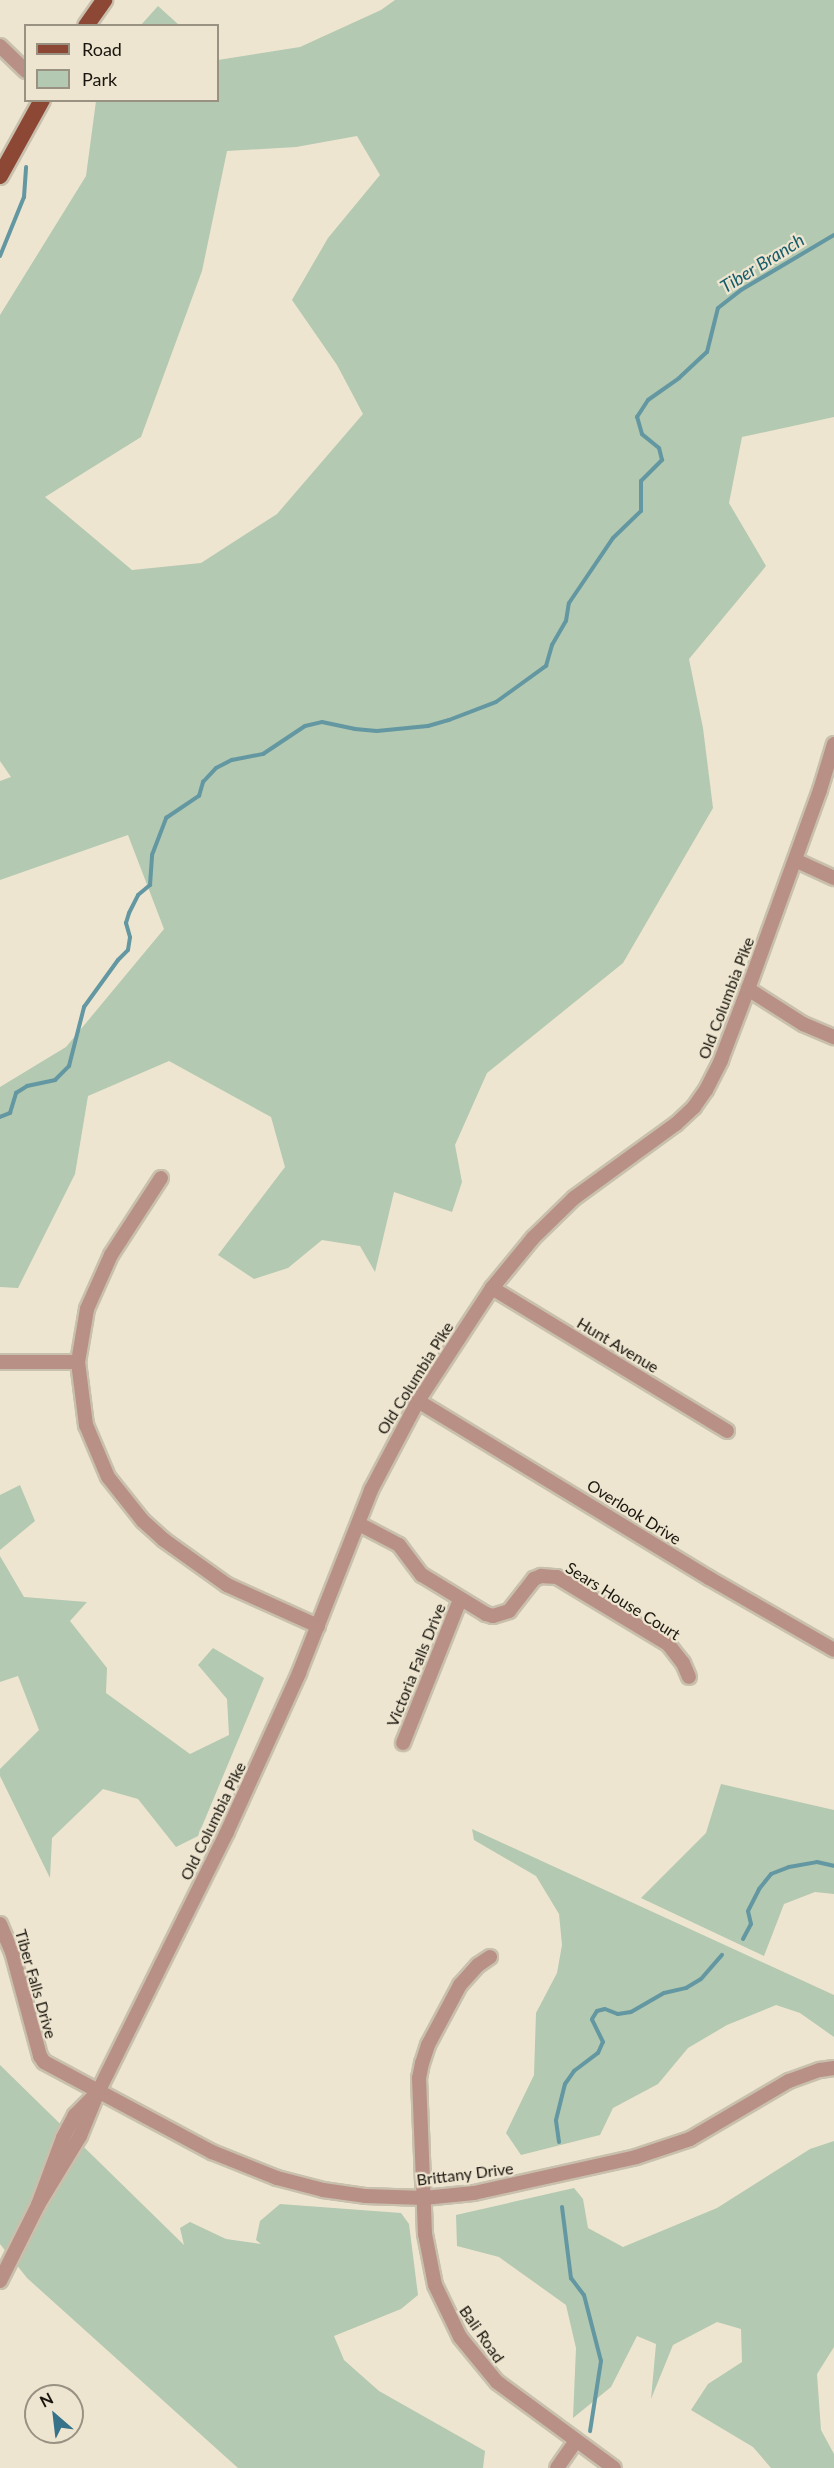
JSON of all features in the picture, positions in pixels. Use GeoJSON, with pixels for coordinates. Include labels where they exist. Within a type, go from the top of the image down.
{"type":"FeatureCollection","features":[{"type":"Feature","properties":{"kind":"main road"},"geometry":{"type":"LineString","coordinates":[[87,24],[104,0]]}},
{"type":"Feature","properties":{"kind":"main road"},"geometry":{"type":"LineString","coordinates":[[0,176],[41,102]]}},
{"type":"Feature","properties":{"kind":"street"},"geometry":{"type":"LineString","coordinates":[[0,46],[24,69]]}},
{"type":"Feature","properties":{"kind":"street","name":"Old Columbia Pike"},"geometry":{"type":"LineString","coordinates":[[0,2281],[4,2262],[80,2136],[98,2092],[227,1832],[318,1626],[384,1462],[418,1401],[492,1288],[553,1217],[574,1198],[676,1124],[694,1107],[721,1060],[795,860],[834,744]]}},
{"type":"Feature","properties":{"kind":"street"},"geometry":{"type":"LineString","coordinates":[[795,860],[834,878]]}},
{"type":"Feature","properties":{"kind":"street"},"geometry":{"type":"LineString","coordinates":[[748,989],[803,1024],[834,1037]]}},
{"type":"Feature","properties":{"kind":"street"},"geometry":{"type":"LineString","coordinates":[[161,1178],[97,1283],[87,1309],[78,1362],[86,1425],[108,1477],[143,1521],[227,1585],[252,1599],[318,1626]]}},
{"type":"Feature","properties":{"kind":"street","name":"Hunt Avenue"},"geometry":{"type":"LineString","coordinates":[[492,1288],[727,1431]]}},
{"type":"Feature","properties":{"kind":"street"},"geometry":{"type":"LineString","coordinates":[[0,1362],[78,1362]]}},
{"type":"Feature","properties":{"kind":"street","name":"Overlook Drive"},"geometry":{"type":"LineString","coordinates":[[418,1401],[709,1578],[834,1650]]}},
{"type":"Feature","properties":{"kind":"street","name":"Sears House Court"},"geometry":{"type":"LineString","coordinates":[[359,1524],[399,1545],[422,1575],[460,1600],[493,1616],[509,1611],[534,1579],[549,1575],[557,1577],[668,1644],[683,1663],[689,1677]]}},
{"type":"Feature","properties":{"kind":"street","name":"Victoria Falls Drive"},"geometry":{"type":"LineString","coordinates":[[403,1743],[460,1600]]}},
{"type":"Feature","properties":{"kind":"street","name":"Tiber Falls Drive"},"geometry":{"type":"LineString","coordinates":[[0,1924],[12,1952],[39,2056],[51,2067],[98,2092]]}},
{"type":"Feature","properties":{"kind":"street","name":"Bali Road"},"geometry":{"type":"LineString","coordinates":[[490,1957],[478,1965],[460,1985],[428,2045],[419,2078],[425,2234],[435,2285],[460,2337],[498,2382],[575,2442],[614,2468]]}},
{"type":"Feature","properties":{"kind":"street","name":"Brittany Drive"},"geometry":{"type":"LineString","coordinates":[[98,2092],[212,2152],[277,2178],[323,2190],[365,2196],[424,2198],[512,2186],[662,2150],[690,2139],[789,2081],[820,2070],[834,2068]]}},
{"type":"Feature","properties":{"kind":"street"},"geometry":{"type":"LineString","coordinates":[[557,2468],[575,2442]]}},
{"type":"Feature","properties":{"kind":"green space"},"geometry":{"type":"Polygon","coordinates":[[[395,0],[834,0],[834,417],[742,437],[729,503],[766,566],[689,659],[703,728],[713,808],[623,963],[487,1073],[455,1145],[462,1182],[452,1212],[394,1192],[375,1272],[360,1246],[322,1240],[288,1268],[254,1279],[218,1255],[285,1167],[271,1117],[169,1061],[88,1096],[75,1174],[18,1288],[0,1287],[0,1087],[66,1047],[164,929],[128,835],[0,880],[0,781],[11,777],[0,761],[0,315],[86,176],[96,102],[219,102],[219,60],[300,47],[381,10],[395,0]],[[357,136],[296,147],[227,151],[202,271],[141,437],[45,497],[132,570],[201,563],[277,514],[363,414],[337,365],[292,300],[328,238],[380,175],[357,136]]]}},
{"type":"Feature","properties":{"kind":"green space"},"geometry":{"type":"Polygon","coordinates":[[[158,6],[178,24],[142,24],[158,6]]]}},
{"type":"Feature","properties":{"kind":"green space"},"geometry":{"type":"Polygon","coordinates":[[[20,1485],[35,1521],[0,1550],[0,1495],[20,1485]]]}},
{"type":"Feature","properties":{"kind":"green space"},"geometry":{"type":"Polygon","coordinates":[[[0,1556],[24,1597],[87,1602],[70,1621],[107,1668],[106,1693],[190,1754],[229,1735],[227,1699],[198,1665],[213,1648],[264,1678],[198,1836],[176,1847],[138,1799],[103,1789],[52,1838],[50,1878],[0,1776],[0,1769],[39,1730],[18,1676],[0,1682],[0,1556]]]}},
{"type":"Feature","properties":{"kind":"green space"},"geometry":{"type":"Polygon","coordinates":[[[721,1784],[834,1810],[834,1894],[815,1892],[784,1904],[764,1956],[641,1898],[706,1833],[721,1784]]]}},
{"type":"Feature","properties":{"kind":"green space"},"geometry":{"type":"Polygon","coordinates":[[[472,1829],[834,1995],[834,2037],[800,2013],[776,2005],[727,2025],[688,2048],[658,2084],[613,2108],[600,2135],[521,2155],[506,2133],[534,2075],[536,2013],[557,1973],[562,1945],[559,1914],[536,1876],[474,1840],[472,1829]]]}},
{"type":"Feature","properties":{"kind":"green space"},"geometry":{"type":"Polygon","coordinates":[[[0,2065],[184,2245],[180,2228],[190,2222],[226,2239],[261,2244],[256,2240],[260,2221],[280,2204],[401,2213],[409,2224],[418,2295],[401,2309],[334,2336],[344,2360],[379,2391],[485,2451],[483,2468],[238,2468],[27,2278],[0,2244],[0,2065]]]}},
{"type":"Feature","properties":{"kind":"green space"},"geometry":{"type":"Polygon","coordinates":[[[834,2141],[834,2347],[817,2374],[821,2430],[834,2454],[834,2468],[771,2468],[753,2447],[691,2410],[708,2384],[742,2362],[741,2329],[717,2322],[673,2345],[651,2399],[656,2344],[637,2336],[611,2387],[573,2418],[576,2348],[566,2305],[499,2257],[457,2246],[456,2215],[574,2188],[583,2199],[588,2228],[623,2247],[717,2208],[810,2149],[834,2141]]]}},
{"type":"Feature","properties":{"kind":"waterway"},"geometry":{"type":"LineString","coordinates":[[0,256],[24,197],[26,167]]}},
{"type":"Feature","properties":{"kind":"waterway","name":"Tiber Branch"},"geometry":{"type":"LineString","coordinates":[[0,1117],[10,1113],[16,1093],[27,1086],[55,1080],[69,1066],[84,1007],[118,960],[128,950],[130,937],[126,923],[138,895],[150,885],[152,855],[166,818],[199,796],[203,782],[216,768],[232,760],[263,754],[305,726],[322,722],[377,731],[428,726],[449,720],[496,702],[546,666],[552,645],[566,621],[569,603],[613,538],[641,511],[641,481],[662,460],[659,448],[642,434],[637,417],[648,400],[679,378],[707,352],[718,308],[741,290],[834,235]]}},
{"type":"Feature","properties":{"kind":"waterway"},"geometry":{"type":"LineString","coordinates":[[743,1939],[751,1924],[748,1911],[759,1889],[771,1874],[789,1867],[817,1862],[834,1866]]}},
{"type":"Feature","properties":{"kind":"waterway"},"geometry":{"type":"LineString","coordinates":[[559,2142],[556,2120],[565,2084],[574,2071],[598,2053],[603,2042],[592,2019],[597,2011],[605,2009],[618,2014],[631,2012],[664,1993],[686,1988],[701,1979],[722,1955]]}},
{"type":"Feature","properties":{"kind":"waterway"},"geometry":{"type":"LineString","coordinates":[[562,2207],[571,2278],[584,2295],[601,2361],[590,2431]]}}]}
